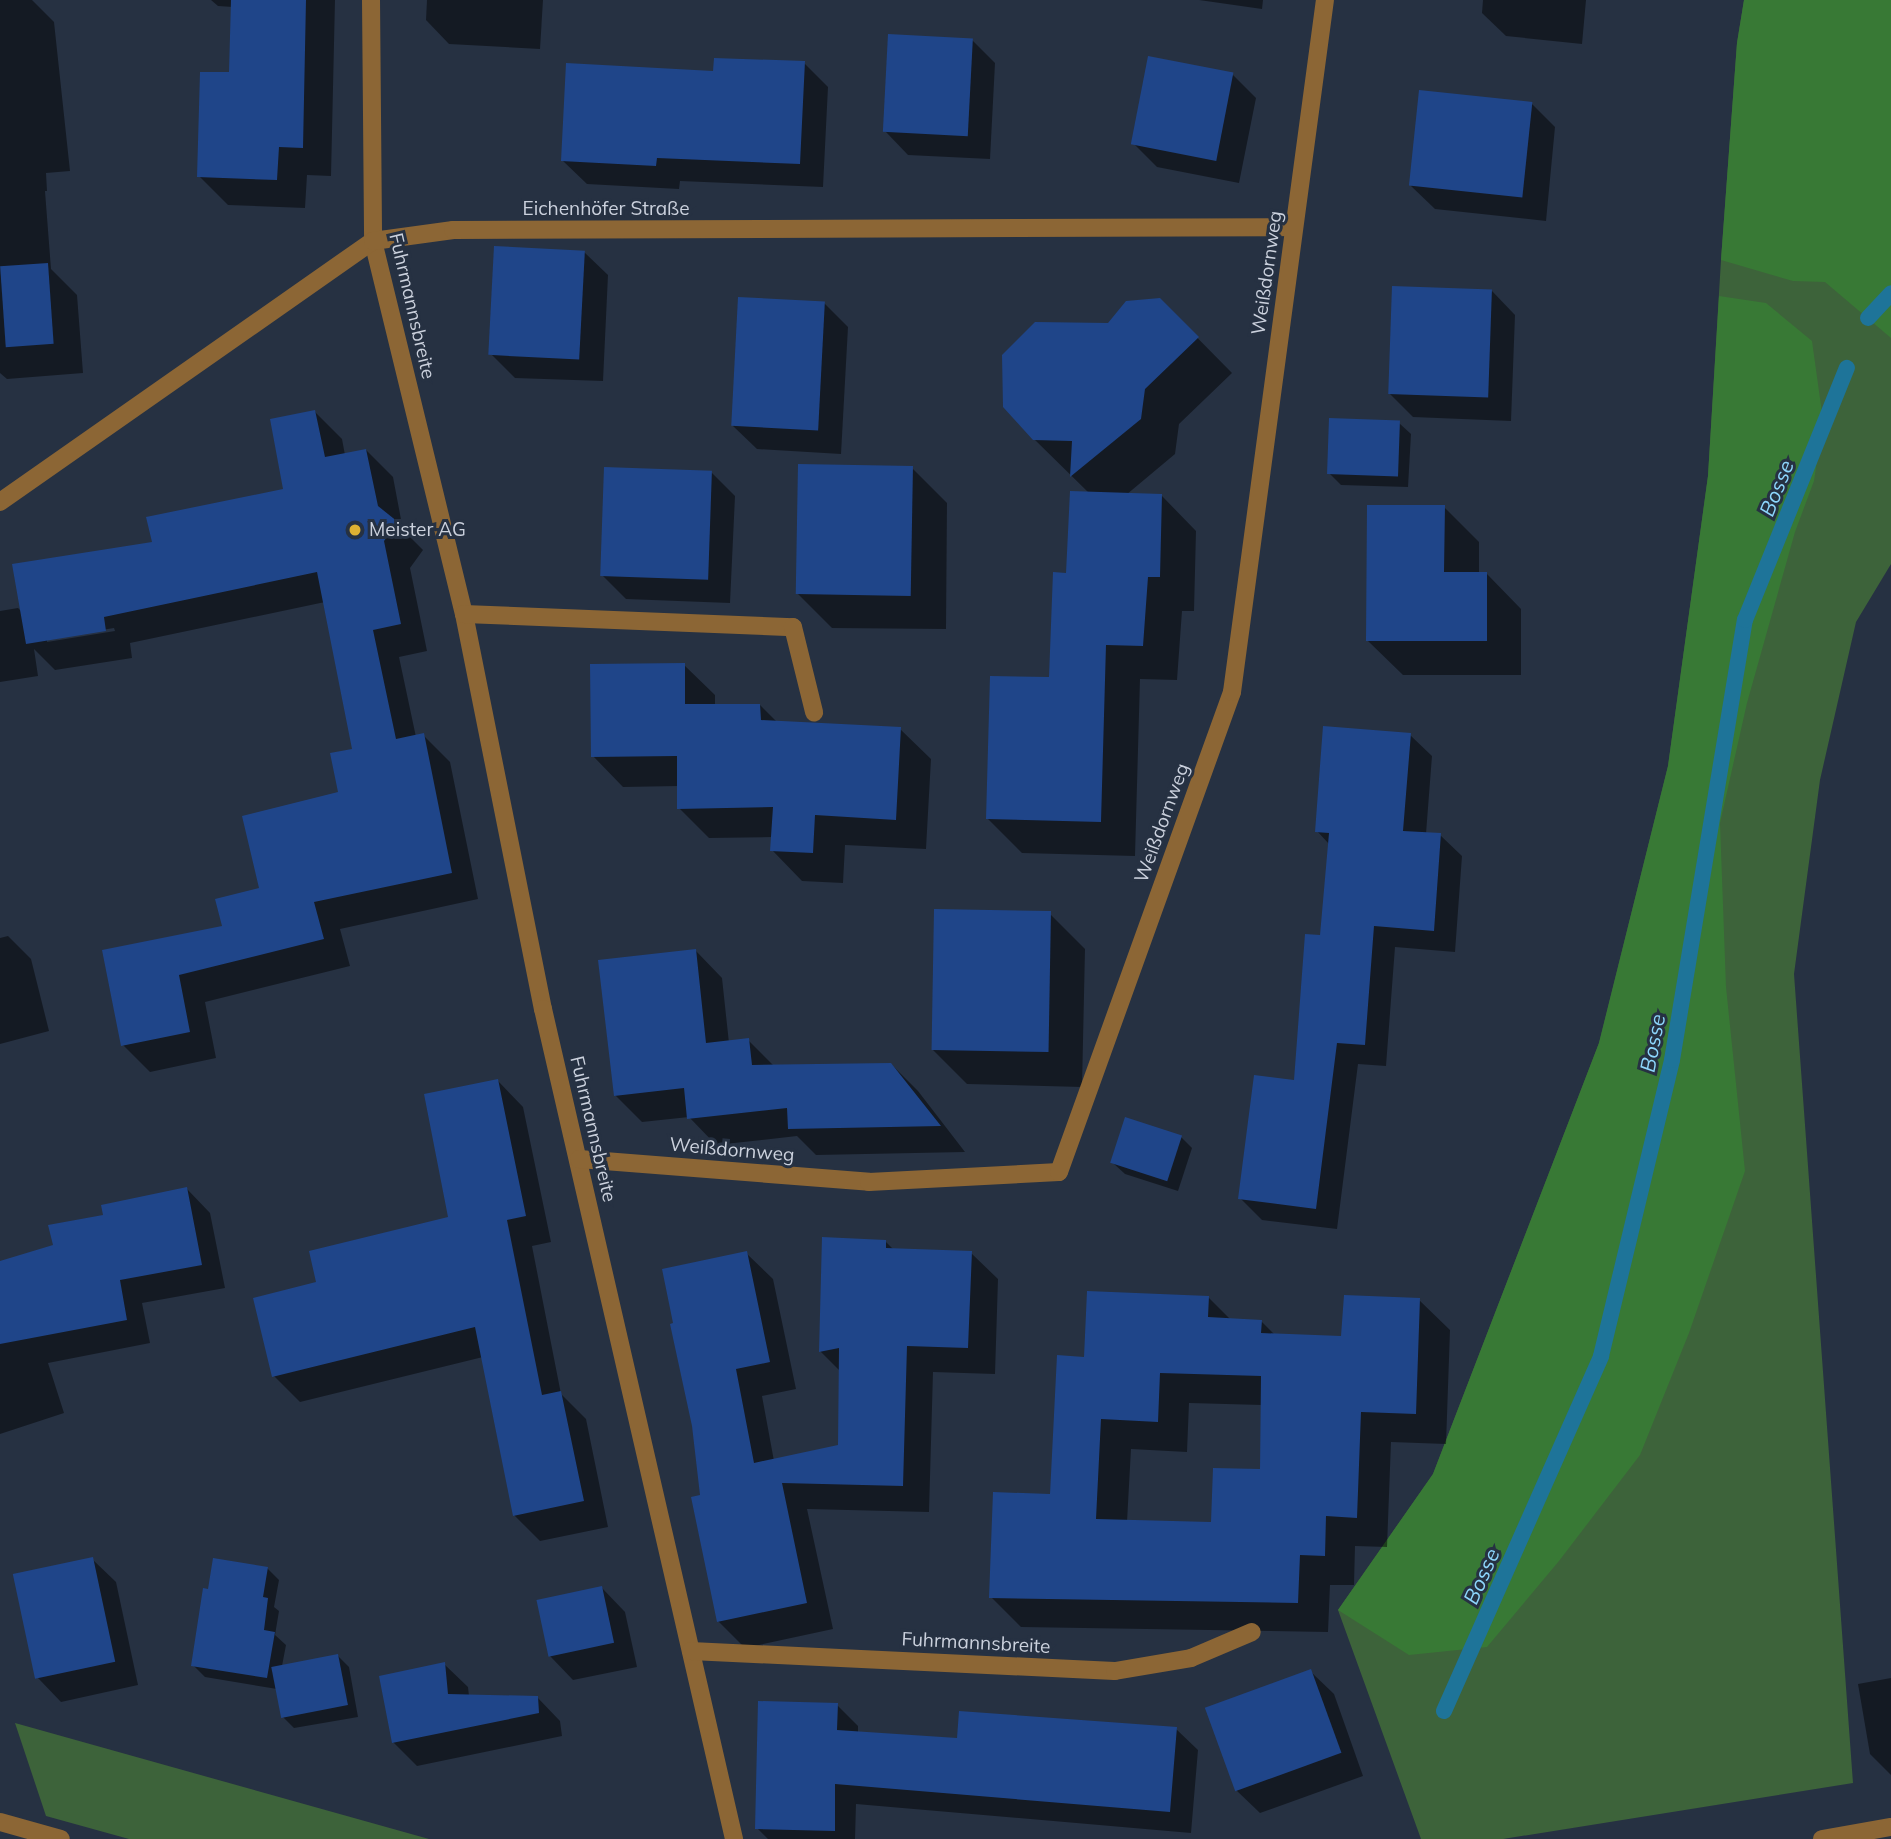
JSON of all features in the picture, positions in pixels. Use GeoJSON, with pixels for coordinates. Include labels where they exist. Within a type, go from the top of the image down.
{"type":"FeatureCollection","features":[{"type":"Feature","properties":{"kind":"street","name":"Fuhrmannsbreite"},"geometry":{"type":"LineString","coordinates":[[372,0],[373,241],[464,614],[543,1009],[734,1839]]}},
{"type":"Feature","properties":{"kind":"street","name":"Weißdornweg"},"geometry":{"type":"LineString","coordinates":[[579,1159],[869,1182],[1059,1172],[1232,692],[1325,0]]}},
{"type":"Feature","properties":{"kind":"street","name":"Eichenhöfer Straße"},"geometry":{"type":"LineString","coordinates":[[0,502],[373,241],[453,230],[1294,227]]}},
{"type":"Feature","properties":{"kind":"street"},"geometry":{"type":"LineString","coordinates":[[464,614],[793,627],[814,712]]}},
{"type":"Feature","properties":{"kind":"street","name":"Fuhrmannsbreite"},"geometry":{"type":"LineString","coordinates":[[691,1651],[1115,1671],[1191,1657],[1252,1632]]}},
{"type":"Feature","properties":{"kind":"street"},"geometry":{"type":"LineString","coordinates":[[0,1822],[61,1839]]}},
{"type":"Feature","properties":{"kind":"street"},"geometry":{"type":"LineString","coordinates":[[1822,1839],[1891,1827]]}},
{"type":"Feature","properties":{"kind":"green space"},"geometry":{"type":"Polygon","coordinates":[[[1744,0],[1891,0],[1891,564],[1856,622],[1820,780],[1794,974],[1853,1783],[1503,1839],[1421,1839],[1338,1610],[1433,1474],[1599,1043],[1668,766],[1708,476],[1737,43],[1744,0]]]}},
{"type":"Feature","properties":{"kind":"green space"},"geometry":{"type":"Polygon","coordinates":[[[1744,0],[1891,0],[1891,338],[1825,282],[1793,281],[1721,260],[1737,43],[1744,0]]]}},
{"type":"Feature","properties":{"kind":"green space"},"geometry":{"type":"Polygon","coordinates":[[[1719,296],[1766,303],[1812,341],[1823,420],[1814,481],[1795,532],[1747,703],[1720,823],[1726,987],[1745,1171],[1689,1333],[1640,1455],[1559,1561],[1487,1647],[1409,1655],[1338,1610],[1433,1474],[1599,1043],[1668,766],[1708,476],[1719,296]]]}},
{"type":"Feature","properties":{"kind":"green space"},"geometry":{"type":"Polygon","coordinates":[[[15,1723],[429,1839],[129,1839],[46,1816],[15,1723]]]}},
{"type":"Feature","properties":{"kind":"building"},"geometry":{"type":"Polygon","coordinates":[[[231,0],[306,0],[303,148],[279,147],[277,180],[197,177],[200,72],[229,72],[231,0]]]}},
{"type":"Feature","properties":{"kind":"building"},"geometry":{"type":"Polygon","coordinates":[[[888,34],[973,38],[968,136],[883,132],[888,34]]]}},
{"type":"Feature","properties":{"kind":"building"},"geometry":{"type":"Polygon","coordinates":[[[1148,56],[1233,73],[1216,161],[1131,144],[1148,56]]]}},
{"type":"Feature","properties":{"kind":"building"},"geometry":{"type":"Polygon","coordinates":[[[714,58],[805,61],[800,164],[657,158],[656,166],[561,161],[566,63],[713,71],[714,58]]]}},
{"type":"Feature","properties":{"kind":"building"},"geometry":{"type":"Polygon","coordinates":[[[1419,90],[1532,102],[1522,197],[1409,185],[1419,90]]]}},
{"type":"Feature","properties":{"kind":"building"},"geometry":{"type":"Polygon","coordinates":[[[494,246],[585,251],[579,360],[488,355],[494,246]]]}},
{"type":"Feature","properties":{"kind":"building"},"geometry":{"type":"Polygon","coordinates":[[[48,263],[54,344],[6,347],[0,266],[48,263]]]}},
{"type":"Feature","properties":{"kind":"building"},"geometry":{"type":"Polygon","coordinates":[[[1392,286],[1492,289],[1488,397],[1388,394],[1392,286]]]}},
{"type":"Feature","properties":{"kind":"building"},"geometry":{"type":"Polygon","coordinates":[[[738,297],[825,302],[818,430],[731,426],[738,297]]]}},
{"type":"Feature","properties":{"kind":"building"},"geometry":{"type":"Polygon","coordinates":[[[1160,298],[1199,337],[1145,389],[1141,419],[1070,477],[1072,441],[1033,440],[1003,407],[1002,355],[1035,322],[1108,323],[1126,301],[1160,298]]]}},
{"type":"Feature","properties":{"kind":"building"},"geometry":{"type":"Polygon","coordinates":[[[315,410],[325,457],[366,449],[378,506],[398,522],[384,541],[401,624],[373,630],[396,739],[424,733],[452,873],[314,902],[324,939],[179,975],[190,1032],[121,1046],[102,950],[222,926],[215,899],[259,888],[242,816],[338,792],[330,753],[352,749],[317,572],[104,617],[106,631],[26,644],[12,564],[152,542],[146,517],[283,489],[270,419],[315,410]]]}},
{"type":"Feature","properties":{"kind":"building"},"geometry":{"type":"Polygon","coordinates":[[[1329,418],[1400,420],[1398,476],[1327,474],[1329,418]]]}},
{"type":"Feature","properties":{"kind":"building"},"geometry":{"type":"Polygon","coordinates":[[[798,464],[913,466],[911,596],[796,594],[798,464]]]}},
{"type":"Feature","properties":{"kind":"building"},"geometry":{"type":"Polygon","coordinates":[[[604,467],[712,471],[708,580],[600,576],[604,467]]]}},
{"type":"Feature","properties":{"kind":"building"},"geometry":{"type":"Polygon","coordinates":[[[1070,491],[1162,494],[1160,577],[1148,577],[1143,646],[1106,645],[1101,822],[986,819],[990,676],[1049,677],[1053,572],[1066,573],[1070,491]]]}},
{"type":"Feature","properties":{"kind":"building"},"geometry":{"type":"Polygon","coordinates":[[[1367,505],[1445,505],[1444,572],[1487,572],[1487,641],[1366,641],[1367,505]]]}},
{"type":"Feature","properties":{"kind":"building"},"geometry":{"type":"Polygon","coordinates":[[[685,663],[685,704],[760,704],[761,720],[901,727],[896,820],[815,815],[813,853],[770,851],[773,807],[677,809],[677,756],[591,757],[590,664],[685,663]]]}},
{"type":"Feature","properties":{"kind":"building"},"geometry":{"type":"Polygon","coordinates":[[[1323,726],[1411,733],[1403,831],[1441,833],[1434,931],[1374,926],[1365,1045],[1337,1043],[1316,1209],[1238,1199],[1254,1075],[1294,1080],[1305,934],[1320,935],[1329,833],[1315,832],[1323,726]]]}},
{"type":"Feature","properties":{"kind":"building"},"geometry":{"type":"Polygon","coordinates":[[[934,909],[1051,911],[1049,1052],[932,1050],[934,909]]]}},
{"type":"Feature","properties":{"kind":"building"},"geometry":{"type":"Polygon","coordinates":[[[696,949],[706,1043],[749,1038],[752,1065],[891,1063],[941,1126],[788,1129],[787,1108],[687,1119],[684,1088],[614,1096],[598,960],[696,949]]]}},
{"type":"Feature","properties":{"kind":"building"},"geometry":{"type":"Polygon","coordinates":[[[498,1079],[526,1216],[507,1220],[542,1395],[561,1391],[584,1501],[513,1516],[475,1327],[272,1377],[253,1298],[316,1282],[309,1251],[448,1217],[424,1094],[498,1079]]]}},
{"type":"Feature","properties":{"kind":"building"},"geometry":{"type":"Polygon","coordinates":[[[1125,1117],[1182,1136],[1167,1181],[1110,1163],[1125,1117]]]}},
{"type":"Feature","properties":{"kind":"building"},"geometry":{"type":"Polygon","coordinates":[[[187,1187],[202,1265],[120,1280],[127,1320],[0,1344],[0,1261],[53,1245],[48,1225],[103,1215],[101,1205],[187,1187]]]}},
{"type":"Feature","properties":{"kind":"building"},"geometry":{"type":"Polygon","coordinates":[[[822,1237],[886,1240],[886,1248],[972,1251],[968,1348],[907,1346],[903,1486],[782,1483],[807,1603],[717,1622],[691,1497],[700,1495],[692,1426],[670,1324],[673,1323],[662,1269],[747,1251],[770,1362],[736,1369],[754,1463],[838,1445],[839,1348],[819,1352],[822,1237]]]}},
{"type":"Feature","properties":{"kind":"building"},"geometry":{"type":"Polygon","coordinates":[[[1087,1291],[1209,1296],[1208,1317],[1262,1320],[1261,1333],[1341,1336],[1344,1295],[1420,1298],[1416,1414],[1361,1412],[1357,1518],[1326,1516],[1325,1556],[1300,1555],[1298,1603],[989,1598],[993,1492],[1050,1494],[1057,1355],[1084,1357],[1087,1291]],[[1160,1373],[1158,1422],[1101,1419],[1096,1519],[1211,1522],[1213,1468],[1260,1469],[1261,1376],[1160,1373]]]}},
{"type":"Feature","properties":{"kind":"building"},"geometry":{"type":"Polygon","coordinates":[[[93,1557],[115,1662],[35,1679],[13,1574],[93,1557]]]}},
{"type":"Feature","properties":{"kind":"building"},"geometry":{"type":"Polygon","coordinates":[[[213,1558],[268,1567],[263,1597],[268,1598],[264,1630],[275,1632],[267,1678],[191,1666],[203,1588],[208,1589],[213,1558]]]}},
{"type":"Feature","properties":{"kind":"building"},"geometry":{"type":"Polygon","coordinates":[[[602,1586],[614,1643],[549,1657],[536,1600],[602,1586]]]}},
{"type":"Feature","properties":{"kind":"building"},"geometry":{"type":"Polygon","coordinates":[[[338,1654],[348,1705],[281,1718],[271,1667],[338,1654]]]}},
{"type":"Feature","properties":{"kind":"building"},"geometry":{"type":"Polygon","coordinates":[[[445,1662],[448,1694],[538,1696],[539,1713],[392,1743],[379,1676],[445,1662]]]}},
{"type":"Feature","properties":{"kind":"building"},"geometry":{"type":"Polygon","coordinates":[[[1311,1669],[1341,1753],[1235,1791],[1205,1708],[1311,1669]]]}},
{"type":"Feature","properties":{"kind":"building"},"geometry":{"type":"Polygon","coordinates":[[[758,1701],[838,1703],[837,1730],[957,1738],[959,1711],[1177,1727],[1170,1812],[835,1784],[835,1831],[755,1829],[758,1701]]]}},
{"type":"Feature","properties":{"kind":"waterway","name":"Bosse"},"geometry":{"type":"LineString","coordinates":[[1868,318],[1891,293]]}},
{"type":"Feature","properties":{"kind":"waterway","name":"Bosse"},"geometry":{"type":"LineString","coordinates":[[1444,1711],[1601,1356],[1672,1060],[1745,620],[1847,368]]}},
{"type":"Feature","properties":{"kind":"place","name":"Meister AG"},"geometry":{"type":"Point","coordinates":[355,530]}}]}
